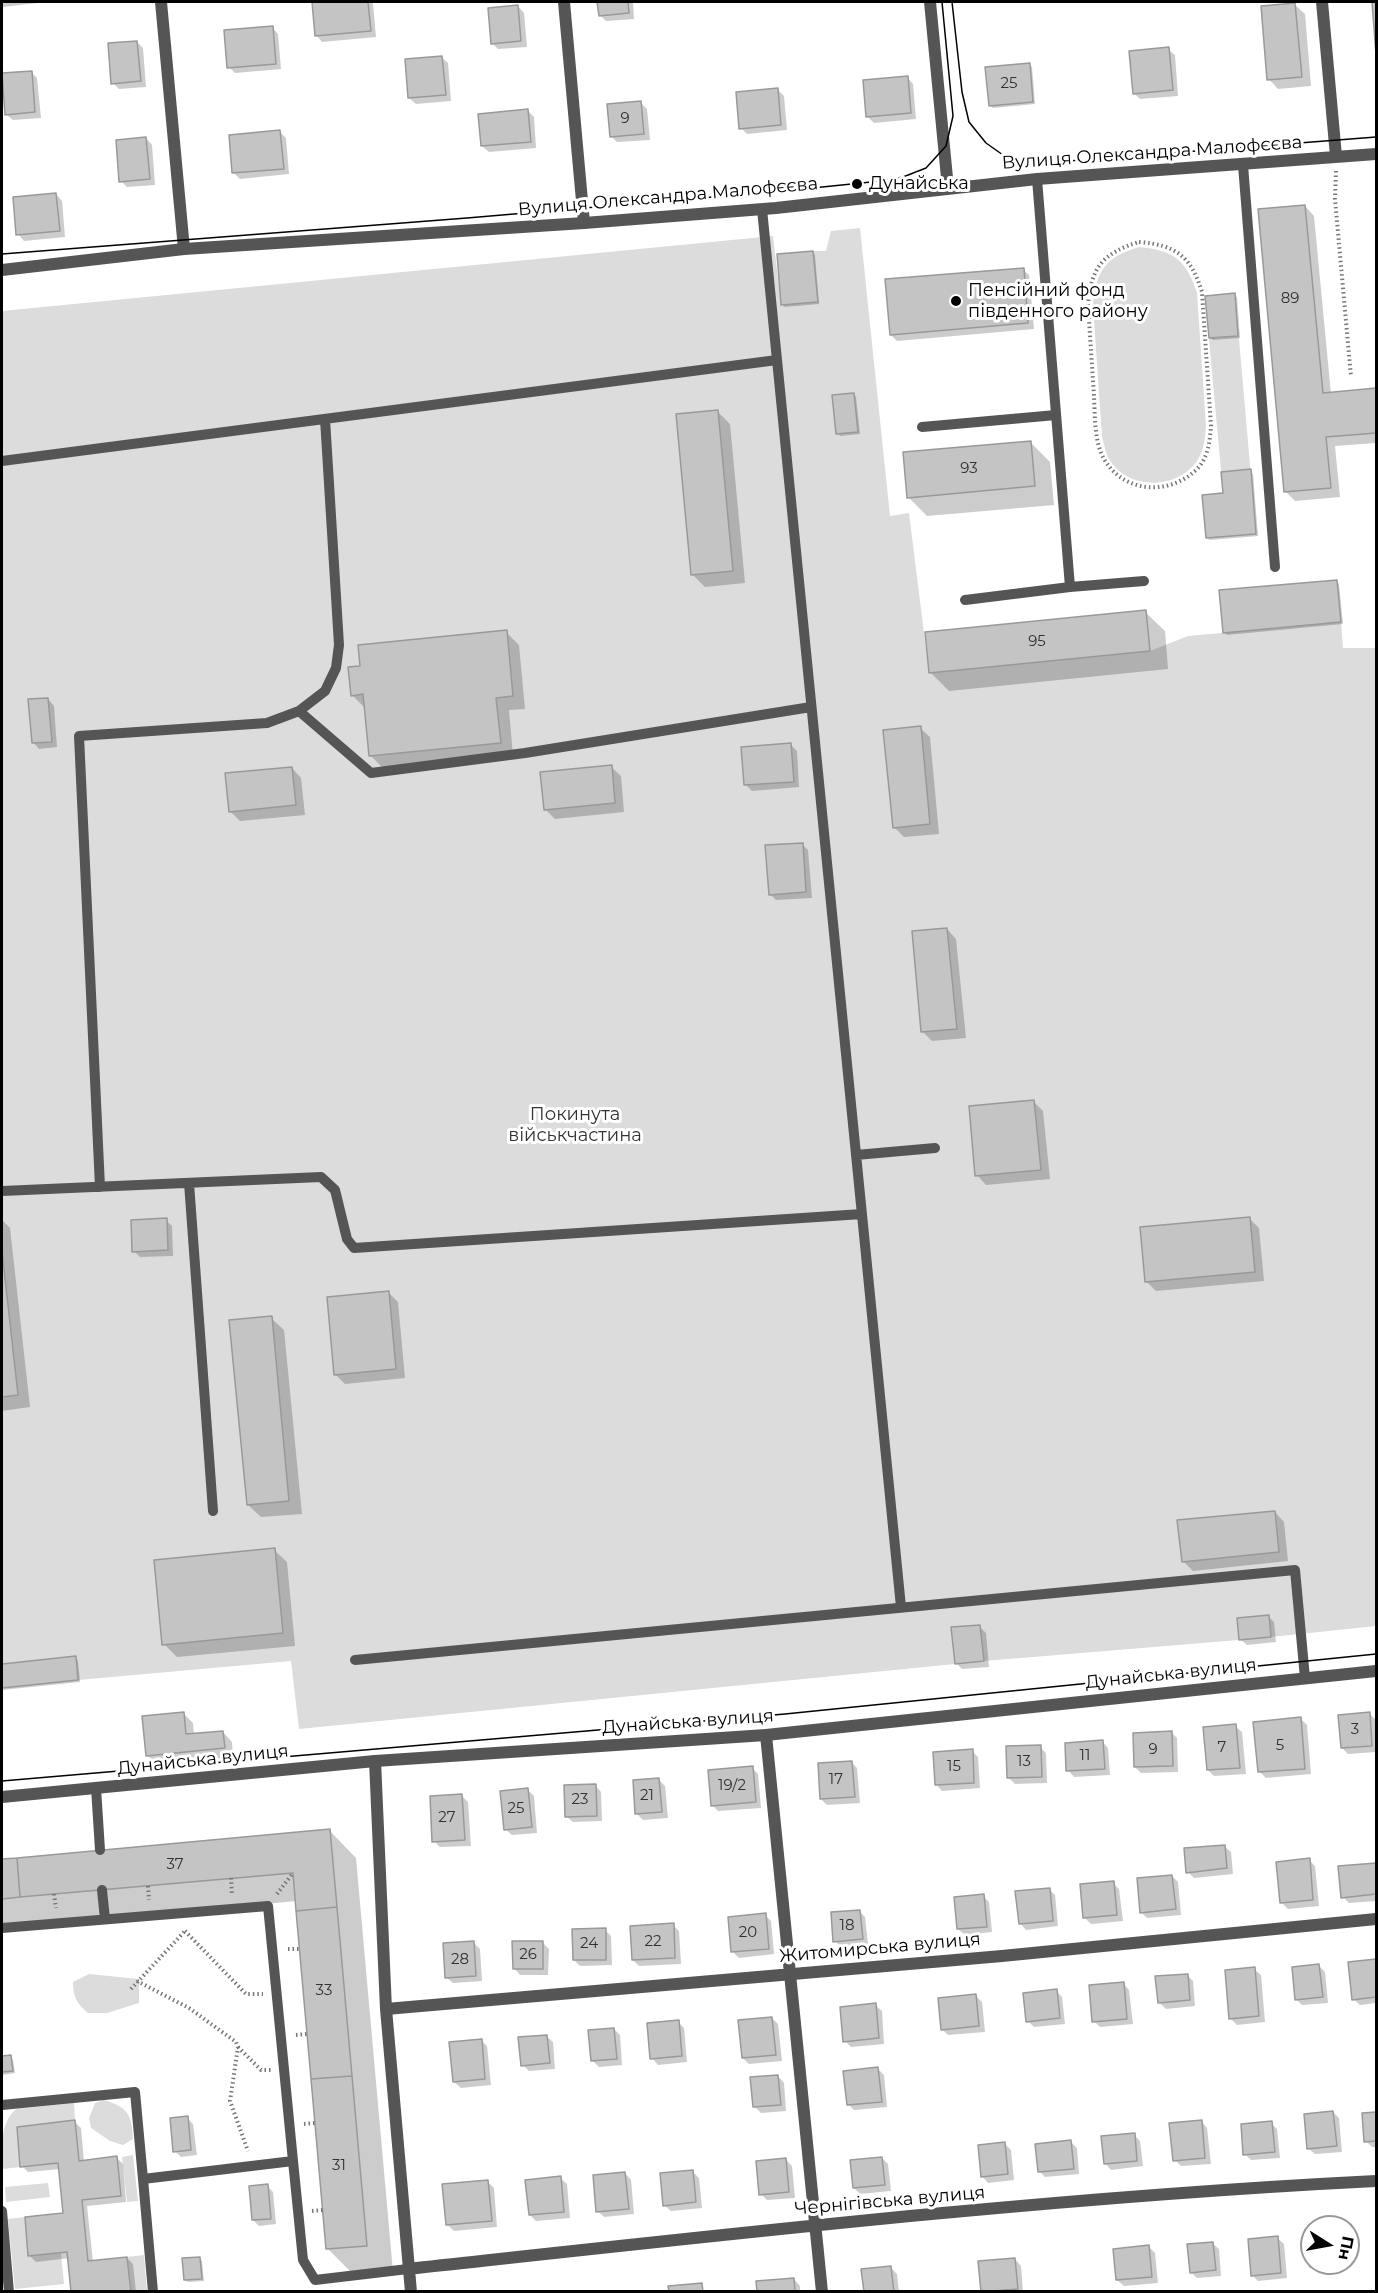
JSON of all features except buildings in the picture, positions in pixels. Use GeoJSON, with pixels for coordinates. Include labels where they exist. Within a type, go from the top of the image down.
{"type":"FeatureCollection","features":[{"type":"Feature","properties":{"kind":"street"},"geometry":{"type":"LineString","coordinates":[[161,2],[184,249]]}},
{"type":"Feature","properties":{"kind":"street"},"geometry":{"type":"LineString","coordinates":[[564,2],[584,223]]}},
{"type":"Feature","properties":{"kind":"street"},"geometry":{"type":"LineString","coordinates":[[930,2],[948,188]]}},
{"type":"Feature","properties":{"kind":"street"},"geometry":{"type":"LineString","coordinates":[[1322,2],[1336,156],[1377,154]]}},
{"type":"Feature","properties":{"kind":"street","name":"Вулиця Олександра Малофєєва"},"geometry":{"type":"LineString","coordinates":[[2,270],[184,249],[762,209],[1037,179],[1243,165],[1336,156]]}},
{"type":"Feature","properties":{"kind":"street","name":"Дунайська вулиця"},"geometry":{"type":"LineString","coordinates":[[2,1797],[375,1761],[766,1735],[1377,1671]]}},
{"type":"Feature","properties":{"kind":"street"},"geometry":{"type":"LineString","coordinates":[[766,1735],[822,2292]]}},
{"type":"Feature","properties":{"kind":"street"},"geometry":{"type":"LineString","coordinates":[[375,1761],[386,2009],[411,2292]]}},
{"type":"Feature","properties":{"kind":"street","name":"Житомирська вулиця"},"geometry":{"type":"LineString","coordinates":[[386,2009],[1013,1955],[1377,1919]]}},
{"type":"Feature","properties":{"kind":"street","name":"Чернігівська вулиця"},"geometry":{"type":"LineString","coordinates":[[408,2269],[814,2225],[1238,2188],[1377,2181]]}},
{"type":"Feature","properties":{"kind":"lane"},"geometry":{"type":"LineString","coordinates":[[1243,165],[1275,567]]}},
{"type":"Feature","properties":{"kind":"lane"},"geometry":{"type":"LineString","coordinates":[[1037,179],[1071,587]]}},
{"type":"Feature","properties":{"kind":"lane"},"geometry":{"type":"LineString","coordinates":[[762,209],[901,1607]]}},
{"type":"Feature","properties":{"kind":"lane"},"geometry":{"type":"LineString","coordinates":[[2,461],[777,360]]}},
{"type":"Feature","properties":{"kind":"lane"},"geometry":{"type":"LineString","coordinates":[[922,427],[1056,415]]}},
{"type":"Feature","properties":{"kind":"lane"},"geometry":{"type":"LineString","coordinates":[[100,1187],[79,736],[267,723],[299,711],[325,691],[336,668],[339,645],[325,419]]}},
{"type":"Feature","properties":{"kind":"lane"},"geometry":{"type":"LineString","coordinates":[[965,600],[1144,581]]}},
{"type":"Feature","properties":{"kind":"lane"},"geometry":{"type":"LineString","coordinates":[[299,711],[371,773],[525,753],[812,706]]}},
{"type":"Feature","properties":{"kind":"lane"},"geometry":{"type":"LineString","coordinates":[[856,1155],[935,1148]]}},
{"type":"Feature","properties":{"kind":"lane"},"geometry":{"type":"LineString","coordinates":[[2,1191],[321,1177],[334,1190],[347,1239],[354,1248],[862,1214]]}},
{"type":"Feature","properties":{"kind":"lane"},"geometry":{"type":"LineString","coordinates":[[189,1183],[213,1511]]}},
{"type":"Feature","properties":{"kind":"lane"},"geometry":{"type":"LineString","coordinates":[[355,1660],[1295,1570],[1305,1678]]}},
{"type":"Feature","properties":{"kind":"lane"},"geometry":{"type":"LineString","coordinates":[[96,1788],[100,1850]]}},
{"type":"Feature","properties":{"kind":"lane"},"geometry":{"type":"LineString","coordinates":[[102,1890],[105,1919]]}},
{"type":"Feature","properties":{"kind":"lane"},"geometry":{"type":"LineString","coordinates":[[2,1928],[268,1906],[303,2260],[315,2280],[316,2292]]}},
{"type":"Feature","properties":{"kind":"lane"},"geometry":{"type":"LineString","coordinates":[[2,2105],[135,2092],[153,2292]]}},
{"type":"Feature","properties":{"kind":"lane"},"geometry":{"type":"LineString","coordinates":[[143,2179],[293,2161]]}},
{"type":"Feature","properties":{"kind":"lane"},"geometry":{"type":"LineString","coordinates":[[2,2211],[9,2292]]}},
{"type":"Feature","properties":{"kind":"lane"},"geometry":{"type":"LineString","coordinates":[[315,2280],[408,2269]]}},
{"type":"Feature","properties":{"kind":"path"},"geometry":{"type":"LineString","coordinates":[[1336,156],[1335,198],[1351,377]]}},
{"type":"Feature","properties":{"kind":"path"},"geometry":{"type":"LineString","coordinates":[[1139,242],[1161,244],[1181,254],[1196,271],[1202,292],[1211,426],[1209,447],[1199,467],[1182,482],[1160,489],[1138,487],[1118,476],[1104,459],[1097,438],[1088,305],[1089,283],[1100,263],[1117,249],[1128,245],[1139,242]]}},
{"type":"Feature","properties":{"kind":"path"},"geometry":{"type":"LineString","coordinates":[[268,1906],[293,1873]]}},
{"type":"Feature","properties":{"kind":"path"},"geometry":{"type":"LineString","coordinates":[[183,1912],[185,1931],[246,1994],[276,1993]]}},
{"type":"Feature","properties":{"kind":"path"},"geometry":{"type":"LineString","coordinates":[[131,1989],[185,1931]]}},
{"type":"Feature","properties":{"kind":"path"},"geometry":{"type":"LineString","coordinates":[[137,1982],[189,2008],[236,2042],[238,2047],[261,2070],[284,2071]]}},
{"type":"Feature","properties":{"kind":"path"},"geometry":{"type":"LineString","coordinates":[[238,2047],[230,2101],[248,2148],[250,2166]]}},
{"type":"Feature","properties":{"kind":"green space","name":"Покинута військчастина"},"geometry":{"type":"Polygon","coordinates":[[[860,228],[890,516],[909,513],[929,673],[1150,651],[1188,636],[1341,622],[1343,648],[1376,648],[1376,1626],[1271,1637],[1268,1615],[1237,1618],[1239,1640],[984,1661],[980,1625],[952,1627],[955,1664],[299,1729],[291,1661],[78,1680],[76,1657],[2,1664],[2,311],[773,236],[781,305],[818,301],[813,251],[826,251],[831,231],[860,228]]]}},
{"type":"Feature","properties":{"kind":"green space"},"geometry":{"type":"Polygon","coordinates":[[[1139,247],[1161,251],[1177,259],[1189,273],[1197,293],[1206,426],[1204,441],[1200,456],[1194,465],[1173,479],[1161,482],[1135,480],[1124,475],[1107,455],[1102,437],[1094,293],[1100,274],[1105,267],[1118,255],[1139,247]]]}},
{"type":"Feature","properties":{"kind":"green space"},"geometry":{"type":"Polygon","coordinates":[[[1235,293],[1256,534],[1206,538],[1202,495],[1223,492],[1205,296],[1235,293]]]}},
{"type":"Feature","properties":{"kind":"green space"},"geometry":{"type":"Polygon","coordinates":[[[89,1974],[139,1979],[139,2003],[107,2013],[88,2013],[76,2000],[73,1982],[89,1974]]]}},
{"type":"Feature","properties":{"kind":"green space"},"geometry":{"type":"Polygon","coordinates":[[[104,2100],[119,2106],[130,2118],[133,2139],[123,2145],[110,2141],[91,2128],[89,2118],[95,2103],[104,2100]]]}},
{"type":"Feature","properties":{"kind":"green space"},"geometry":{"type":"Polygon","coordinates":[[[74,2103],[75,2120],[17,2127],[20,2167],[3,2169],[4,2128],[16,2109],[74,2103]]]}},
{"type":"Feature","properties":{"kind":"green space"},"geometry":{"type":"Polygon","coordinates":[[[133,2155],[138,2201],[127,2202],[122,2157],[133,2155]]]}},
{"type":"Feature","properties":{"kind":"green space"},"geometry":{"type":"Polygon","coordinates":[[[48,2183],[50,2197],[6,2202],[5,2187],[48,2183]]]}},
{"type":"Feature","properties":{"kind":"green space"},"geometry":{"type":"Polygon","coordinates":[[[25,2217],[29,2256],[61,2253],[64,2284],[15,2289],[8,2219],[25,2217]]]}},
{"type":"Feature","properties":{"kind":"green space"},"geometry":{"type":"Polygon","coordinates":[[[144,2255],[147,2291],[131,2291],[127,2257],[144,2255]]]}},
{"type":"Feature","properties":{"kind":"tram line"},"geometry":{"type":"LineString","coordinates":[[2,254],[783,191],[903,177],[926,168],[946,146],[953,116],[942,2]]}},
{"type":"Feature","properties":{"kind":"tram line"},"geometry":{"type":"LineString","coordinates":[[952,2],[962,92],[969,122],[986,143],[1003,155],[1030,164],[1376,137]]}},
{"type":"Feature","properties":{"kind":"tram line"},"geometry":{"type":"LineString","coordinates":[[2,1781],[785,1714],[1376,1654]]}},
{"type":"Feature","properties":{"kind":"place","name":"Дунайська"},"geometry":{"type":"Point","coordinates":[857,184]}},
{"type":"Feature","properties":{"kind":"place","name":"Пенсійний фонд південного району"},"geometry":{"type":"Point","coordinates":[956,301]}}]}
